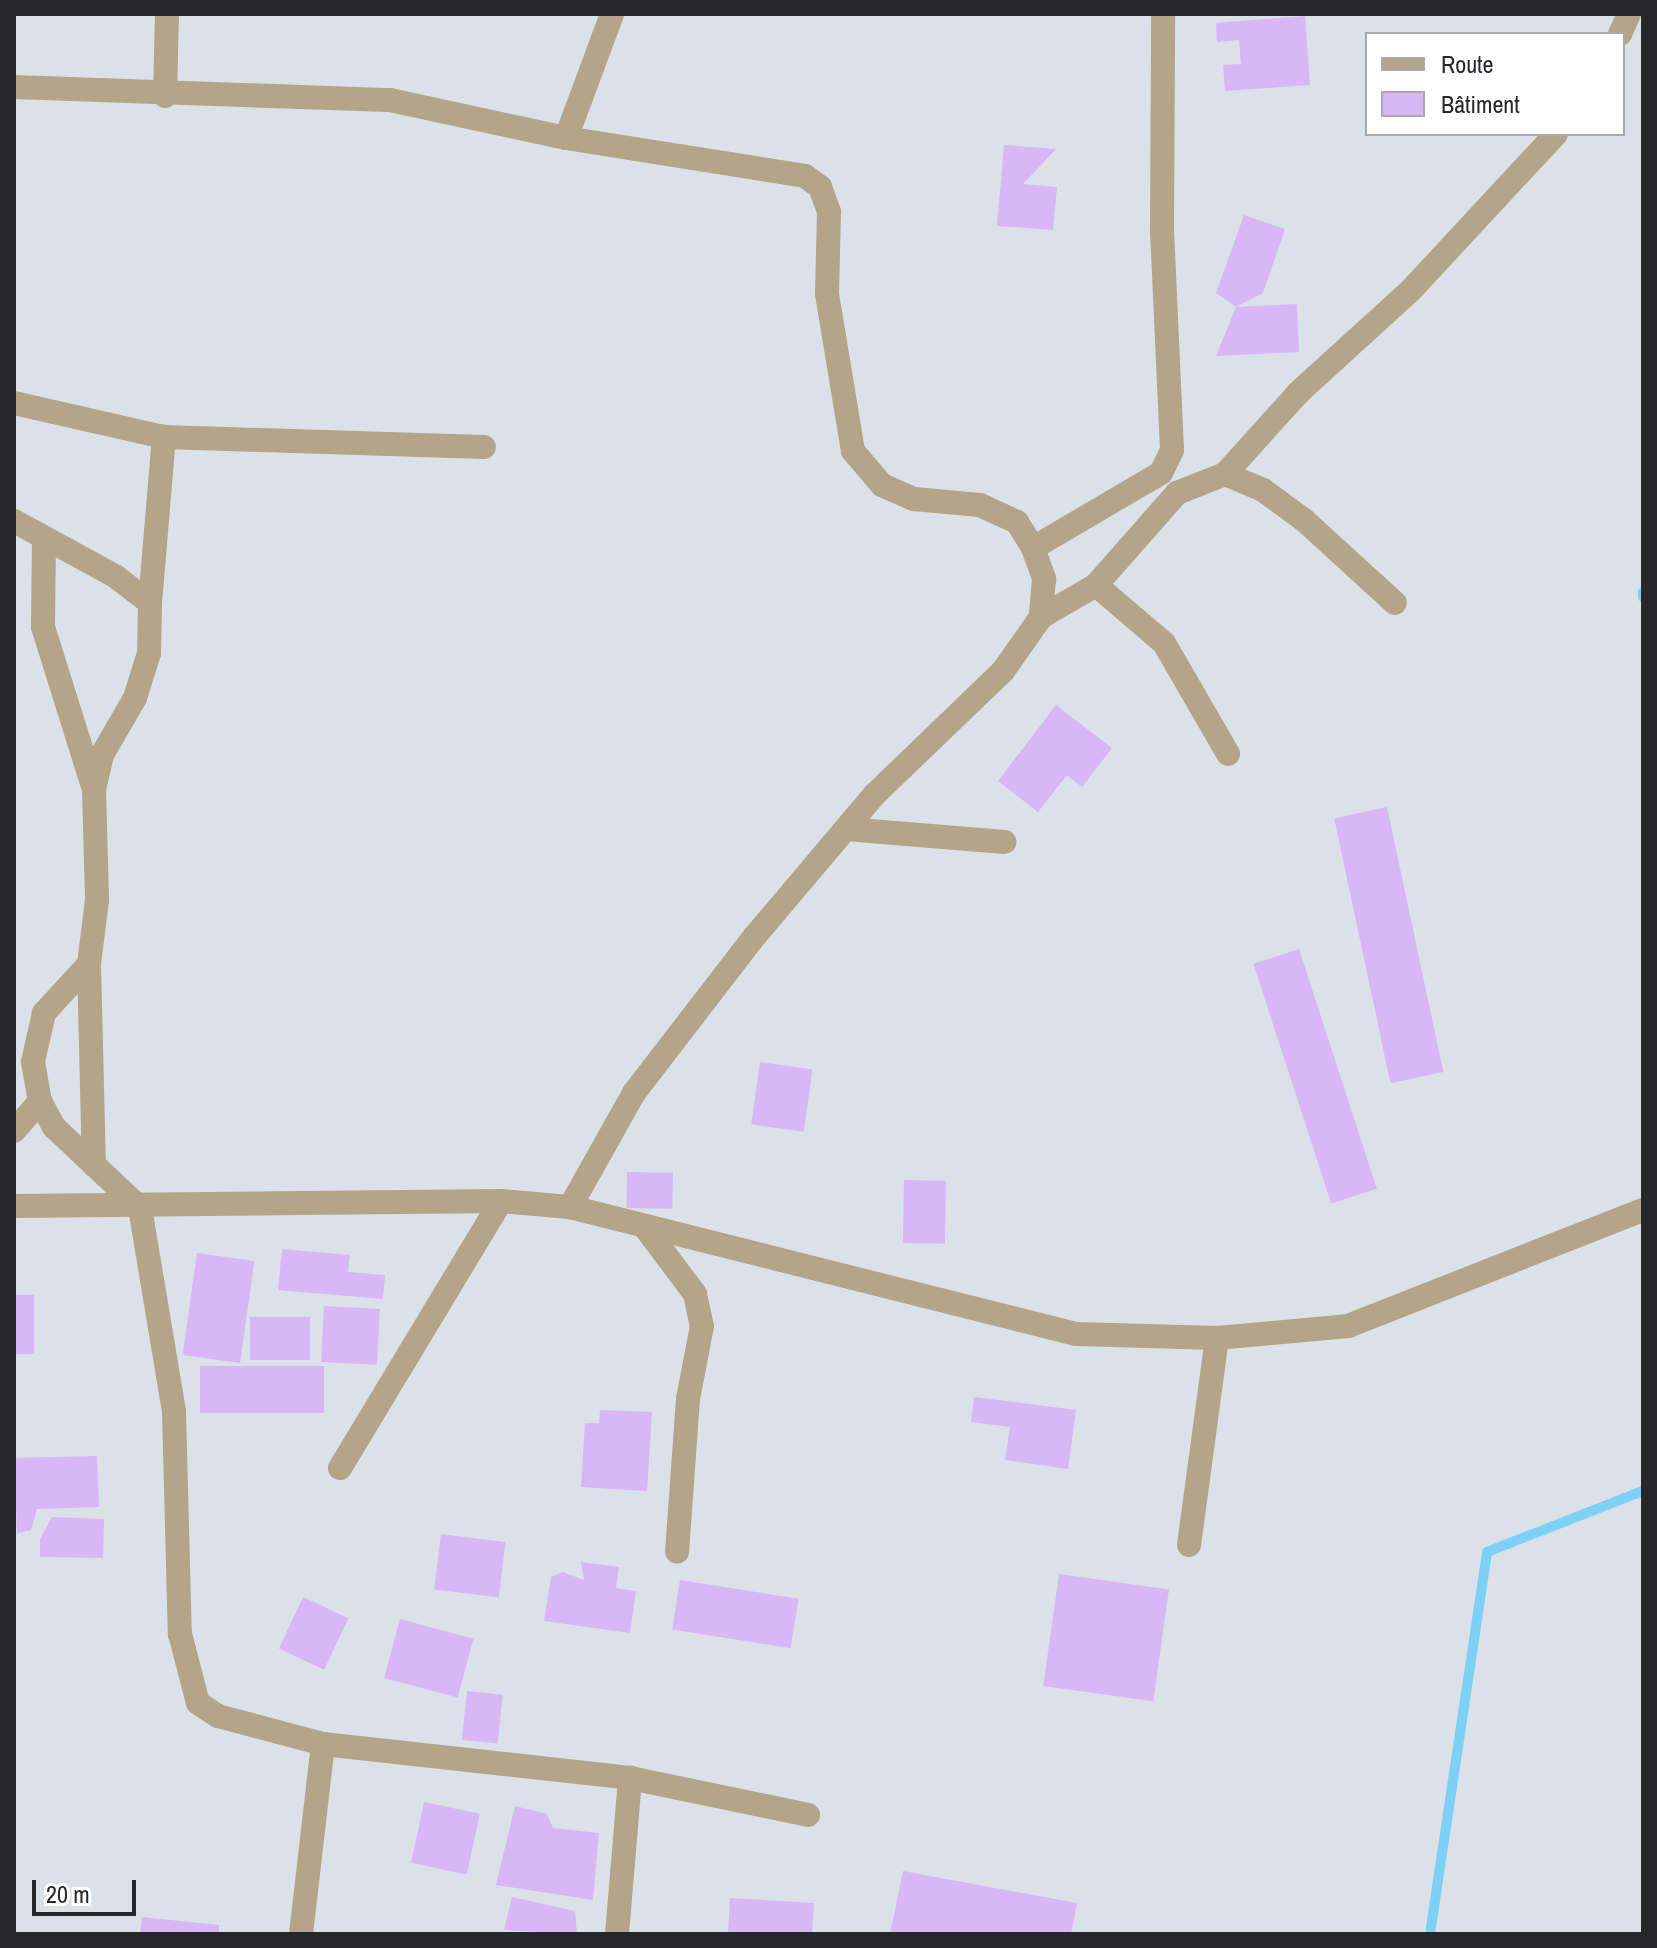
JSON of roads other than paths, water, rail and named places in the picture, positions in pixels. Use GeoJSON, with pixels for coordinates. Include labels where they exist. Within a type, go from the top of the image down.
{"type":"FeatureCollection","features":[{"type":"Feature","properties":{"kind":"street"},"geometry":{"type":"LineString","coordinates":[[165,96],[167,14]]}},
{"type":"Feature","properties":{"kind":"street"},"geometry":{"type":"LineString","coordinates":[[566,138],[612,14]]}},
{"type":"Feature","properties":{"kind":"street"},"geometry":{"type":"LineString","coordinates":[[1033,548],[1161,473],[1172,450],[1162,233],[1163,14]]}},
{"type":"Feature","properties":{"kind":"street"},"geometry":{"type":"LineString","coordinates":[[14,87],[165,96],[390,100],[566,138],[805,176],[820,187],[829,212],[827,294],[853,451],[882,485],[914,499],[980,505],[1017,522],[1033,548],[1044,579],[1041,617]]}},
{"type":"Feature","properties":{"kind":"street"},"geometry":{"type":"LineString","coordinates":[[570,1207],[634,1093],[846,829],[1003,671],[1041,617],[1096,585],[1177,493],[1225,474],[1299,392],[1411,290],[1554,136]]}},
{"type":"Feature","properties":{"kind":"street"},"geometry":{"type":"LineString","coordinates":[[14,403],[164,437],[484,447]]}},
{"type":"Feature","properties":{"kind":"street"},"geometry":{"type":"LineString","coordinates":[[94,1165],[89,964],[97,900],[94,790],[102,755],[135,698],[149,653],[150,603],[164,437]]}},
{"type":"Feature","properties":{"kind":"street"},"geometry":{"type":"LineString","coordinates":[[1161,473],[1177,493]]}},
{"type":"Feature","properties":{"kind":"street"},"geometry":{"type":"LineString","coordinates":[[1225,474],[1263,490],[1304,520],[1395,603]]}},
{"type":"Feature","properties":{"kind":"street"},"geometry":{"type":"LineString","coordinates":[[14,521],[44,541],[115,576],[150,603]]}},
{"type":"Feature","properties":{"kind":"street"},"geometry":{"type":"LineString","coordinates":[[44,541],[43,627],[94,790]]}},
{"type":"Feature","properties":{"kind":"street"},"geometry":{"type":"LineString","coordinates":[[1096,585],[1164,643],[1228,754]]}},
{"type":"Feature","properties":{"kind":"street"},"geometry":{"type":"LineString","coordinates":[[846,829],[1004,842]]}},
{"type":"Feature","properties":{"kind":"street"},"geometry":{"type":"LineString","coordinates":[[89,964],[44,1013],[33,1062],[40,1101],[54,1127],[140,1208],[174,1412],[180,1634],[198,1703],[218,1716],[323,1744],[630,1778],[808,1815]]}},
{"type":"Feature","properties":{"kind":"street"},"geometry":{"type":"LineString","coordinates":[[14,1131],[40,1101]]}},
{"type":"Feature","properties":{"kind":"street"},"geometry":{"type":"LineString","coordinates":[[340,1468],[501,1201]]}},
{"type":"Feature","properties":{"kind":"street"},"geometry":{"type":"LineString","coordinates":[[14,1206],[140,1208],[501,1201],[570,1207],[1076,1334],[1217,1338],[1348,1326],[1643,1210]]}},
{"type":"Feature","properties":{"kind":"street"},"geometry":{"type":"LineString","coordinates":[[644,1226],[695,1294],[702,1326],[688,1399],[677,1552]]}},
{"type":"Feature","properties":{"kind":"street"},"geometry":{"type":"LineString","coordinates":[[1189,1545],[1217,1338]]}},
{"type":"Feature","properties":{"kind":"street"},"geometry":{"type":"LineString","coordinates":[[301,1934],[323,1744]]}},
{"type":"Feature","properties":{"kind":"street"},"geometry":{"type":"LineString","coordinates":[[617,1934],[630,1778]]}},
{"type":"Feature","properties":{"kind":"waterway"},"geometry":{"type":"LineString","coordinates":[[1643,592],[1643,597]]}},
{"type":"Feature","properties":{"kind":"waterway"},"geometry":{"type":"LineString","coordinates":[[1430,1934],[1487,1552],[1643,1491]]}}]}
